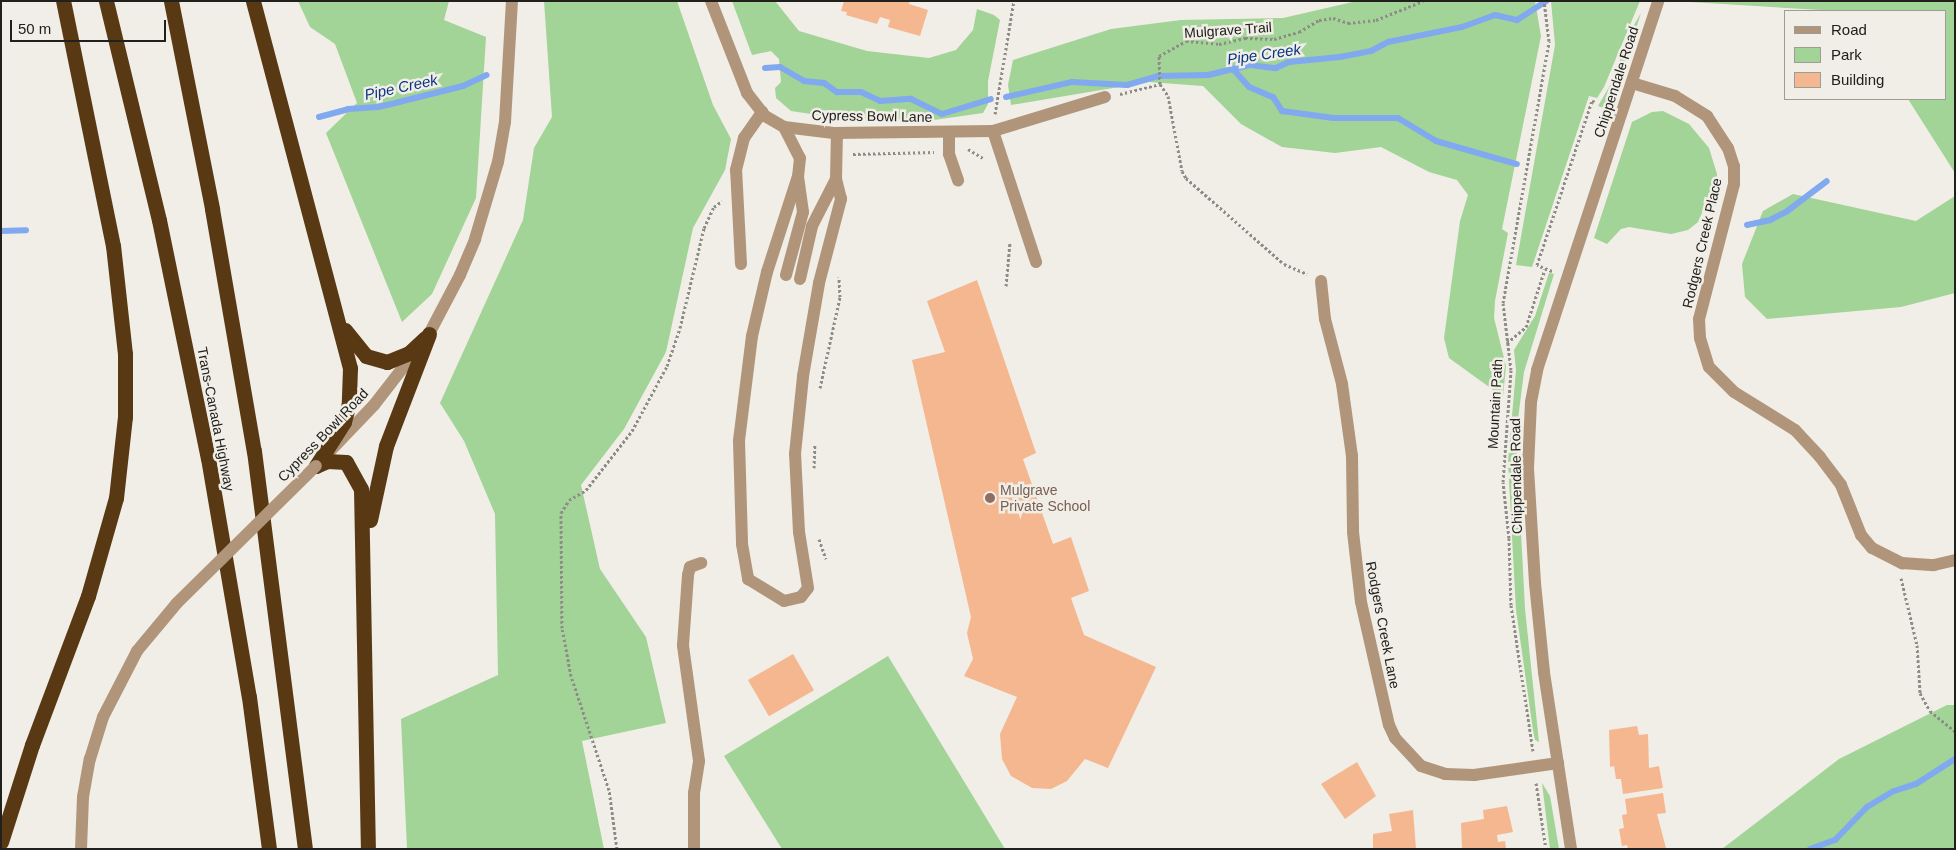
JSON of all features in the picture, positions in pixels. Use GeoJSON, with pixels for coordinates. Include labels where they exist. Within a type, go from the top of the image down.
{"type":"FeatureCollection","features":[{"type":"Feature","properties":{"kind":"highway"},"geometry":{"type":"LineString","coordinates":[[1,842],[32,745],[88,596],[116,498],[125,417],[125,354],[115,254],[63,1]]}},
{"type":"Feature","properties":{"kind":"highway","name":"Trans-Canada Highway"},"geometry":{"type":"LineString","coordinates":[[106,1],[158,220],[208,458],[249,697],[269,849]]}},
{"type":"Feature","properties":{"kind":"highway"},"geometry":{"type":"LineString","coordinates":[[171,1],[212,209],[254,451],[305,849]]}},
{"type":"Feature","properties":{"kind":"highway"},"geometry":{"type":"LineString","coordinates":[[253,1],[339,317],[350,368],[349,403],[336,438],[316,466]]}},
{"type":"Feature","properties":{"kind":"highway"},"geometry":{"type":"LineString","coordinates":[[339,317],[358,348],[376,361],[398,359],[429,334]]}},
{"type":"Feature","properties":{"kind":"highway"},"geometry":{"type":"LineString","coordinates":[[363,571],[373,500],[386,446],[429,334]]}},
{"type":"Feature","properties":{"kind":"highway"},"geometry":{"type":"LineString","coordinates":[[316,466],[338,460],[346,462],[356,474],[363,504],[368,849]]}},
{"type":"Feature","properties":{"kind":"street","name":"Cypress Bowl Road"},"geometry":{"type":"LineString","coordinates":[[81,849],[83,797],[90,759],[103,717],[137,651],[177,603],[316,466],[374,405],[429,334],[457,282],[475,239],[498,162],[510,77],[512,1]]}},
{"type":"Feature","properties":{"kind":"street","name":"Cypress Bowl Lane"},"geometry":{"type":"LineString","coordinates":[[712,1],[746,93],[762,112],[784,127],[837,133],[993,131],[1105,97]]}},
{"type":"Feature","properties":{"kind":"street","name":"Chippendale Road"},"geometry":{"type":"LineString","coordinates":[[1571,849],[1535,584],[1528,468],[1531,402],[1536,370],[1658,1]]}},
{"type":"Feature","properties":{"kind":"street","name":"Rodgers Creek Place"},"geometry":{"type":"LineString","coordinates":[[1632,83],[1674,96],[1707,116],[1728,148],[1734,166],[1734,184],[1699,319],[1700,338],[1709,367],[1734,392],[1795,430],[1841,486],[1861,535],[1878,553],[1902,564],[1934,566],[1955,560]]}},
{"type":"Feature","properties":{"kind":"street"},"geometry":{"type":"LineString","coordinates":[[741,264],[737,197],[738,153],[744,138],[762,112]]}},
{"type":"Feature","properties":{"kind":"street"},"geometry":{"type":"LineString","coordinates":[[784,127],[800,158],[798,176],[767,272],[752,336],[739,441],[741,515],[748,579],[784,601],[801,597],[808,588],[799,532],[795,454],[803,376],[818,283],[841,198],[836,179],[837,133]]}},
{"type":"Feature","properties":{"kind":"street"},"geometry":{"type":"LineString","coordinates":[[993,131],[1036,262]]}},
{"type":"Feature","properties":{"kind":"street"},"geometry":{"type":"LineString","coordinates":[[949,132],[949,151],[958,180]]}},
{"type":"Feature","properties":{"kind":"street"},"geometry":{"type":"LineString","coordinates":[[786,274],[802,212],[798,176]]}},
{"type":"Feature","properties":{"kind":"street"},"geometry":{"type":"LineString","coordinates":[[800,279],[812,226],[836,179]]}},
{"type":"Feature","properties":{"kind":"street","name":"Rodgers Creek Lane"},"geometry":{"type":"LineString","coordinates":[[1321,280],[1325,319],[1342,384],[1352,456],[1353,532],[1360,594],[1389,725],[1395,738],[1421,766],[1445,774],[1474,775],[1558,763]]}},
{"type":"Feature","properties":{"kind":"street"},"geometry":{"type":"LineString","coordinates":[[694,849],[694,793],[699,754],[682,645],[688,575],[690,567],[702,563]]}},
{"type":"Feature","properties":{"kind":"path"},"geometry":{"type":"LineString","coordinates":[[993,131],[1014,1]]}},
{"type":"Feature","properties":{"kind":"path","name":"Mulgrave Trail"},"geometry":{"type":"LineString","coordinates":[[1160,82],[1159,56],[1186,41],[1219,44],[1245,38],[1274,40],[1299,32],[1319,20],[1333,18],[1348,23],[1376,20],[1423,1]]}},
{"type":"Feature","properties":{"kind":"path","name":"Mountain Path"},"geometry":{"type":"LineString","coordinates":[[1533,752],[1510,605],[1509,538],[1503,482],[1511,370],[1503,303],[1549,41],[1544,1]]}},
{"type":"Feature","properties":{"kind":"path"},"geometry":{"type":"LineString","coordinates":[[1105,97],[1160,82],[1168,96],[1182,171],[1186,178],[1284,264],[1321,280]]}},
{"type":"Feature","properties":{"kind":"path"},"geometry":{"type":"LineString","coordinates":[[1555,272],[1536,265],[1592,101],[1596,102]]}},
{"type":"Feature","properties":{"kind":"path"},"geometry":{"type":"LineString","coordinates":[[848,159],[858,153],[971,150],[981,155],[987,163]]}},
{"type":"Feature","properties":{"kind":"path"},"geometry":{"type":"LineString","coordinates":[[617,849],[610,790],[571,676],[562,628],[561,512],[569,500],[586,490],[632,431],[675,344],[709,217],[718,203],[737,197]]}},
{"type":"Feature","properties":{"kind":"path"},"geometry":{"type":"LineString","coordinates":[[1006,286],[1010,237]]}},
{"type":"Feature","properties":{"kind":"path"},"geometry":{"type":"LineString","coordinates":[[1507,343],[1526,327],[1546,269]]}},
{"type":"Feature","properties":{"kind":"path"},"geometry":{"type":"LineString","coordinates":[[819,398],[840,297],[840,270]]}},
{"type":"Feature","properties":{"kind":"path"},"geometry":{"type":"LineString","coordinates":[[814,473],[815,435]]}},
{"type":"Feature","properties":{"kind":"path"},"geometry":{"type":"LineString","coordinates":[[818,533],[826,559]]}},
{"type":"Feature","properties":{"kind":"path"},"geometry":{"type":"LineString","coordinates":[[1902,564],[1901,585],[1917,645],[1920,694],[1930,711],[1955,731]]}},
{"type":"Feature","properties":{"kind":"path"},"geometry":{"type":"LineString","coordinates":[[1536,779],[1546,849]]}},
{"type":"Feature","properties":{"kind":"green space"},"geometry":{"type":"Polygon","coordinates":[[[298,1],[449,1],[444,20],[486,37],[476,198],[432,294],[402,322],[326,133],[357,103],[335,44],[310,27],[298,1]]]}},
{"type":"Feature","properties":{"kind":"green space"},"geometry":{"type":"Polygon","coordinates":[[[544,1],[677,1],[713,105],[731,139],[725,170],[693,228],[666,352],[624,429],[581,485],[600,569],[646,637],[666,723],[582,741],[604,849],[407,849],[401,719],[498,675],[495,514],[464,441],[440,403],[523,220],[534,148],[552,117],[544,1]]]}},
{"type":"Feature","properties":{"kind":"green space"},"geometry":{"type":"Polygon","coordinates":[[[732,1],[775,1],[799,31],[867,51],[929,58],[956,50],[973,30],[977,9],[994,15],[1000,20],[988,81],[988,104],[983,113],[934,120],[838,118],[791,111],[776,98],[775,88],[781,82],[779,59],[771,51],[752,55],[732,1]]]}},
{"type":"Feature","properties":{"kind":"green space"},"geometry":{"type":"Polygon","coordinates":[[[1357,1],[1535,1],[1541,36],[1502,229],[1508,233],[1495,301],[1494,318],[1506,366],[1503,397],[1449,358],[1444,338],[1460,221],[1468,195],[1457,180],[1429,172],[1381,147],[1335,153],[1282,147],[1241,124],[1203,86],[1149,82],[1011,105],[1008,85],[1013,60],[1111,29],[1181,20],[1283,18],[1357,1]]]}},
{"type":"Feature","properties":{"kind":"green space"},"geometry":{"type":"Polygon","coordinates":[[[1551,1],[1640,1],[1604,87],[1597,98],[1589,96],[1532,267],[1516,265],[1555,45],[1551,1]]]}},
{"type":"Feature","properties":{"kind":"green space"},"geometry":{"type":"Polygon","coordinates":[[[1674,1],[1955,1],[1955,173],[1909,100],[1946,100],[1946,10],[1821,10],[1674,1]]]}},
{"type":"Feature","properties":{"kind":"green space"},"geometry":{"type":"Polygon","coordinates":[[[1641,13],[1610,110],[1598,106],[1612,82],[1630,32],[1641,13]]]}},
{"type":"Feature","properties":{"kind":"green space"},"geometry":{"type":"Polygon","coordinates":[[[1663,111],[1689,124],[1709,148],[1717,174],[1716,206],[1706,204],[1698,222],[1688,230],[1671,234],[1629,227],[1621,229],[1607,244],[1594,238],[1632,122],[1652,112],[1663,111]]]}},
{"type":"Feature","properties":{"kind":"green space"},"geometry":{"type":"Polygon","coordinates":[[[1793,194],[1916,221],[1955,196],[1955,293],[1901,307],[1767,319],[1745,297],[1742,264],[1763,211],[1793,194]]]}},
{"type":"Feature","properties":{"kind":"green space"},"geometry":{"type":"Polygon","coordinates":[[[1549,273],[1554,274],[1524,372],[1516,435],[1525,609],[1539,742],[1535,740],[1533,730],[1516,610],[1508,462],[1516,370],[1514,350],[1535,316],[1549,273]]]}},
{"type":"Feature","properties":{"kind":"green space"},"geometry":{"type":"Polygon","coordinates":[[[888,656],[1005,849],[782,849],[724,756],[888,656]]]}},
{"type":"Feature","properties":{"kind":"green space"},"geometry":{"type":"Polygon","coordinates":[[[1947,705],[1955,705],[1955,849],[1722,849],[1839,759],[1947,705]]]}},
{"type":"Feature","properties":{"kind":"green space"},"geometry":{"type":"Polygon","coordinates":[[[1542,783],[1550,796],[1559,849],[1550,849],[1542,783]]]}},
{"type":"Feature","properties":{"kind":"building"},"geometry":{"type":"Polygon","coordinates":[[[844,1],[910,1],[909,4],[928,10],[920,36],[888,27],[890,20],[880,17],[877,24],[846,15],[847,12],[841,11],[844,1]]]}},
{"type":"Feature","properties":{"kind":"building","name":"Mulgrave Private School"},"geometry":{"type":"Polygon","coordinates":[[[977,280],[1036,453],[1023,459],[1053,544],[1071,537],[1089,591],[1071,598],[1084,635],[1156,667],[1108,768],[1085,759],[1067,781],[1051,789],[1032,788],[1011,776],[1002,759],[1000,734],[1017,697],[964,676],[973,659],[967,633],[971,617],[912,360],[945,352],[927,301],[977,280]]]}},
{"type":"Feature","properties":{"kind":"building"},"geometry":{"type":"Polygon","coordinates":[[[793,654],[814,690],[769,716],[748,680],[793,654]]]}},
{"type":"Feature","properties":{"kind":"building"},"geometry":{"type":"Polygon","coordinates":[[[1637,726],[1639,735],[1648,734],[1649,768],[1659,766],[1663,788],[1623,794],[1621,779],[1616,779],[1614,766],[1610,767],[1609,730],[1637,726]]]}},
{"type":"Feature","properties":{"kind":"building"},"geometry":{"type":"Polygon","coordinates":[[[1357,762],[1376,796],[1345,819],[1321,784],[1357,762]]]}},
{"type":"Feature","properties":{"kind":"building"},"geometry":{"type":"Polygon","coordinates":[[[1663,793],[1666,813],[1657,814],[1666,848],[1628,849],[1627,845],[1622,846],[1619,829],[1624,828],[1622,815],[1627,814],[1625,799],[1663,793]]]}},
{"type":"Feature","properties":{"kind":"building"},"geometry":{"type":"Polygon","coordinates":[[[1507,806],[1513,832],[1497,835],[1498,842],[1505,841],[1506,849],[1462,849],[1461,823],[1484,819],[1483,810],[1507,806]]]}},
{"type":"Feature","properties":{"kind":"building"},"geometry":{"type":"Polygon","coordinates":[[[1413,810],[1416,849],[1373,849],[1373,834],[1392,831],[1389,814],[1413,810]]]}},
{"type":"Feature","properties":{"kind":"waterway","name":"Pipe Creek"},"geometry":{"type":"LineString","coordinates":[[1006,97],[1072,82],[1127,85],[1158,76],[1208,75],[1250,65],[1276,68],[1289,62],[1340,57],[1371,51],[1388,42],[1462,27],[1495,15],[1517,20],[1546,1]]}},
{"type":"Feature","properties":{"kind":"waterway","name":"Pipe Creek"},"geometry":{"type":"LineString","coordinates":[[765,68],[780,67],[804,81],[824,83],[837,92],[861,92],[880,101],[911,99],[942,114],[991,99]]}},
{"type":"Feature","properties":{"kind":"waterway"},"geometry":{"type":"LineString","coordinates":[[1232,68],[1249,87],[1273,97],[1282,111],[1334,118],[1398,118],[1436,141],[1517,164]]}},
{"type":"Feature","properties":{"kind":"waterway","name":"Pipe Creek"},"geometry":{"type":"LineString","coordinates":[[319,117],[348,109],[378,107],[399,102],[463,86],[487,75]]}},
{"type":"Feature","properties":{"kind":"waterway"},"geometry":{"type":"LineString","coordinates":[[1747,225],[1770,220],[1786,212],[1827,181]]}},
{"type":"Feature","properties":{"kind":"waterway","name":"Pipe Creek"},"geometry":{"type":"LineString","coordinates":[[1,231],[26,230]]}},
{"type":"Feature","properties":{"kind":"waterway"},"geometry":{"type":"LineString","coordinates":[[1810,849],[1835,840],[1867,807],[1894,791],[1916,784],[1955,759]]}},
{"type":"Feature","properties":{"kind":"place","name":"Mulgrave Private School"},"geometry":{"type":"Point","coordinates":[990,498]}}]}
